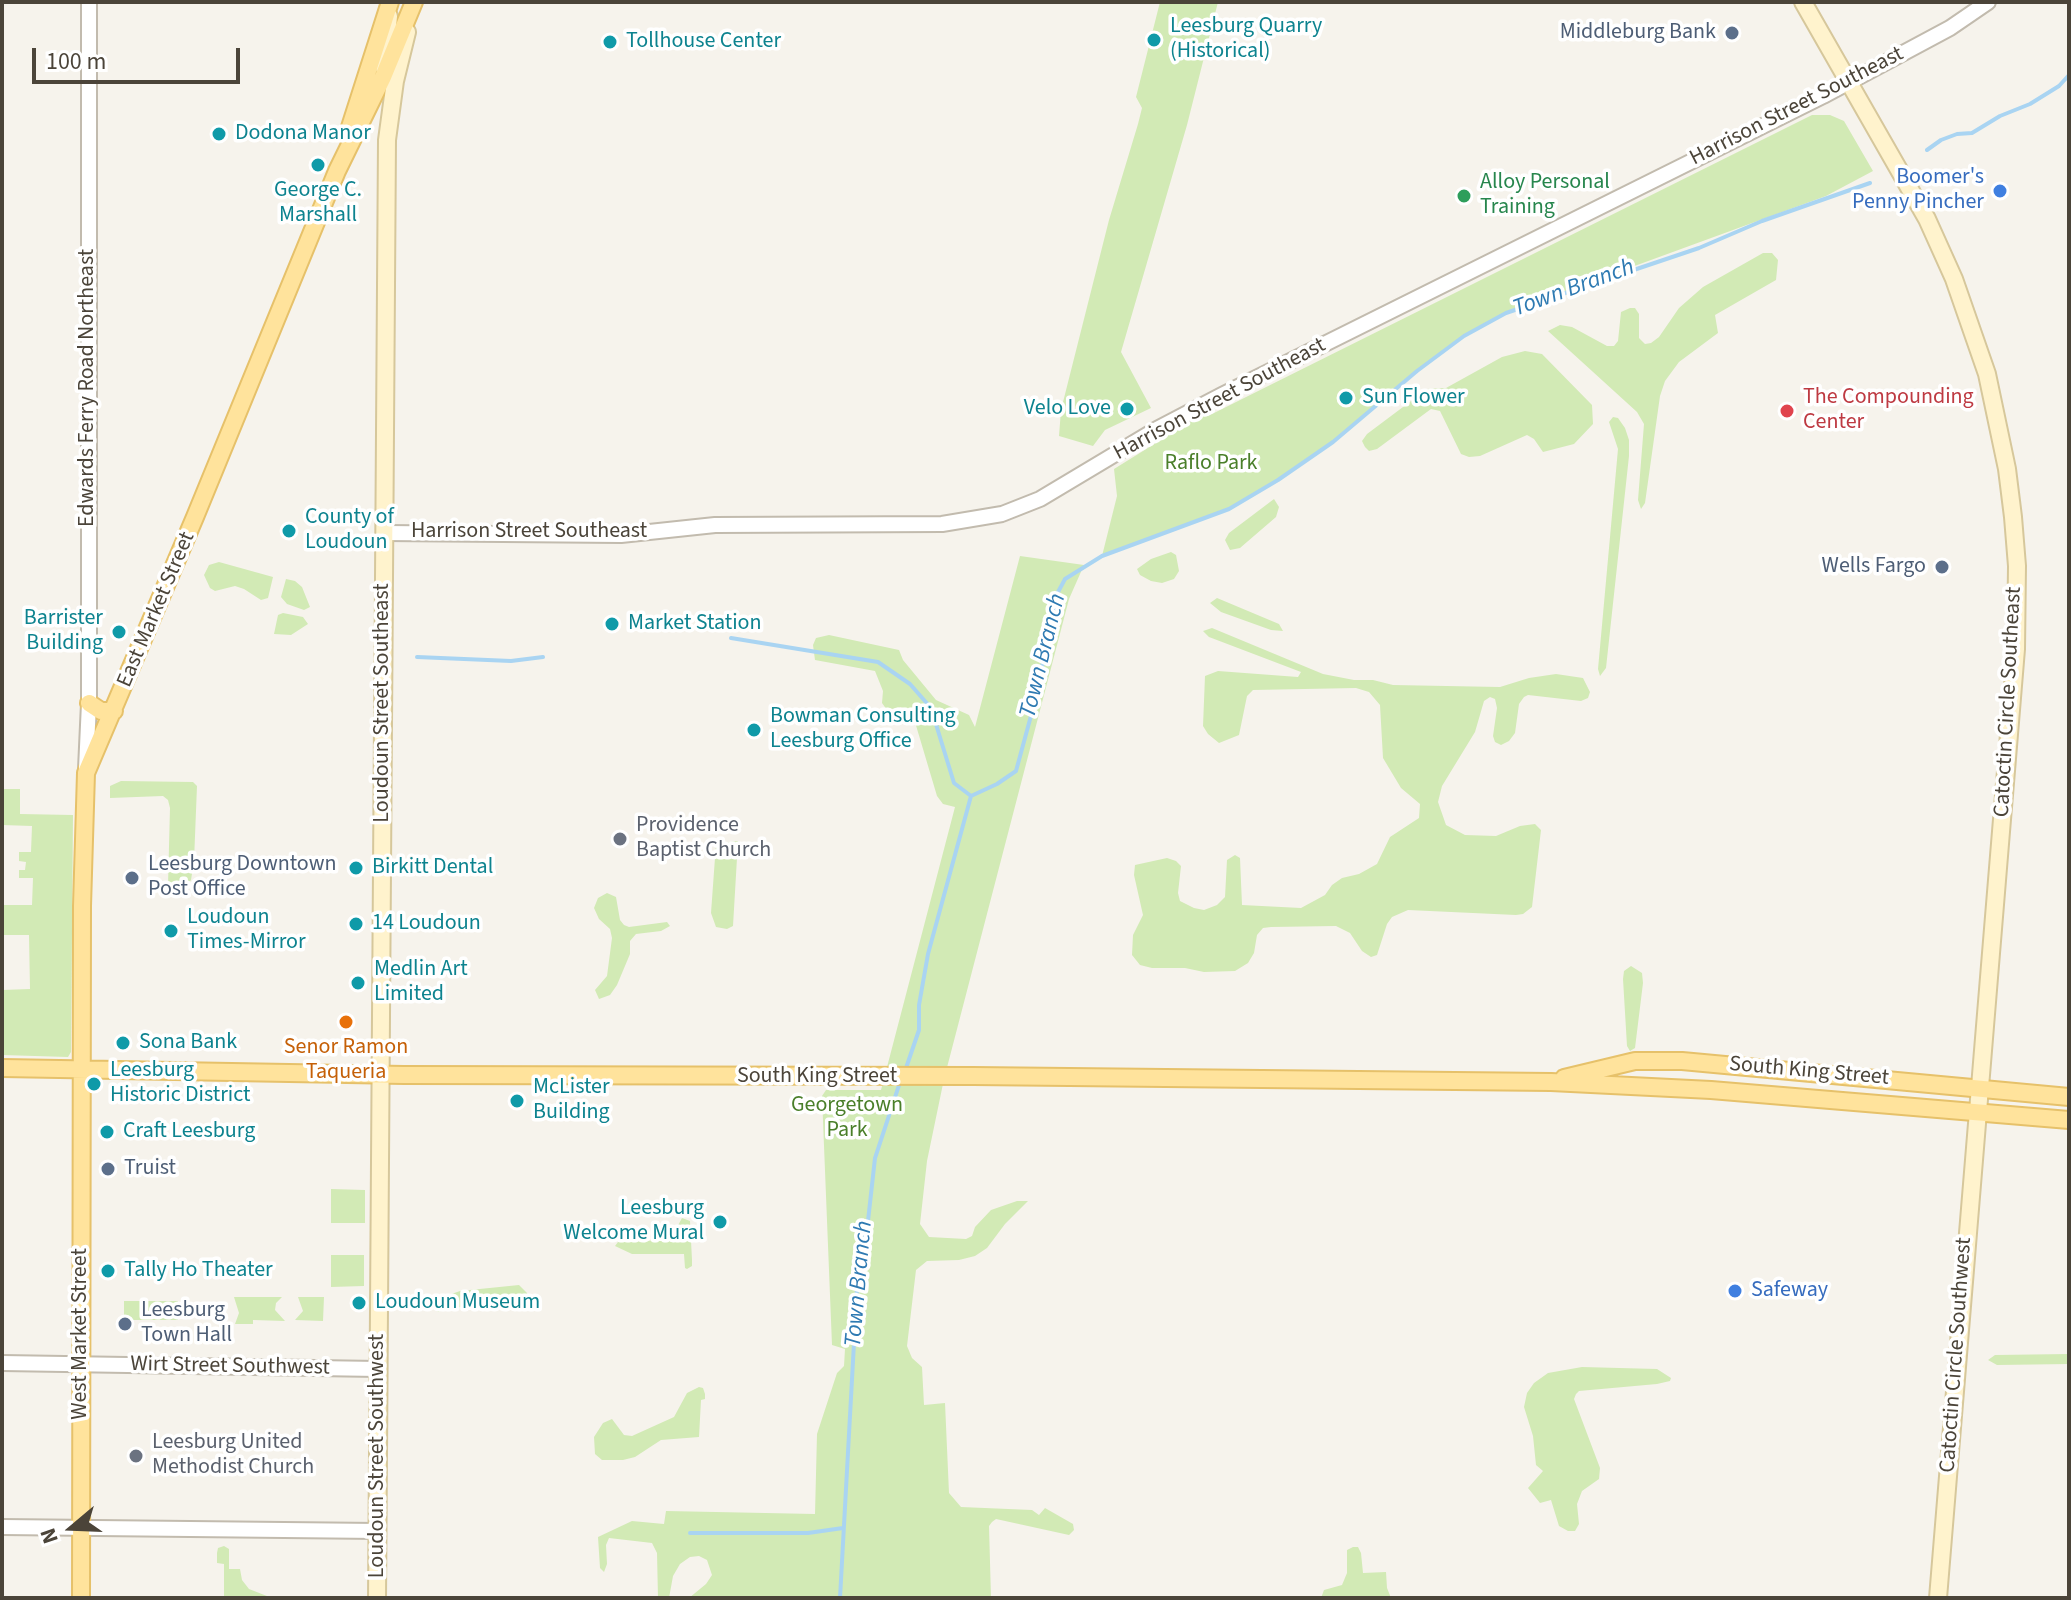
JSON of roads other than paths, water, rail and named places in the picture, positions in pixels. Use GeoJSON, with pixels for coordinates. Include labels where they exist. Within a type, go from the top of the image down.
{"type":"FeatureCollection","features":[{"type":"Feature","properties":{"kind":"main road","name":"Loudoun Street Southeast"},"geometry":{"type":"LineString","coordinates":[[380,1075],[387,140],[383,77],[390,2]]}},
{"type":"Feature","properties":{"kind":"main road","name":"East Market Street"},"geometry":{"type":"LineString","coordinates":[[337,171],[390,2]]}},
{"type":"Feature","properties":{"kind":"main road","name":"Catoctin Circle Southeast"},"geometry":{"type":"LineString","coordinates":[[1803,2],[1927,219],[1954,279],[1987,374],[2007,469],[2017,566],[2017,638],[1978,1112]]}},
{"type":"Feature","properties":{"kind":"main road","name":"Loudoun Street Southeast"},"geometry":{"type":"LineString","coordinates":[[387,140],[395,81],[413,6]]}},
{"type":"Feature","properties":{"kind":"main road","name":"East Market Street"},"geometry":{"type":"LineString","coordinates":[[83,1069],[83,813],[86,773],[337,171],[383,77],[413,6]]}},
{"type":"Feature","properties":{"kind":"main road"},"geometry":{"type":"LineString","coordinates":[[89,703],[101,711],[114,711]]}},
{"type":"Feature","properties":{"kind":"main road","name":"South King Street"},"geometry":{"type":"LineString","coordinates":[[1551,1082],[1609,1066],[1662,1060],[2069,1097]]}},
{"type":"Feature","properties":{"kind":"main road","name":"South King Street"},"geometry":{"type":"LineString","coordinates":[[2,1068],[380,1075],[1551,1082],[1711,1090],[2069,1120]]}},
{"type":"Feature","properties":{"kind":"main road","name":"West Market Street"},"geometry":{"type":"LineString","coordinates":[[81,1598],[83,1069]]}},
{"type":"Feature","properties":{"kind":"main road","name":"Loudoun Street Southwest"},"geometry":{"type":"LineString","coordinates":[[377,1598],[380,1075]]}},
{"type":"Feature","properties":{"kind":"main road","name":"Catoctin Circle Southwest"},"geometry":{"type":"LineString","coordinates":[[1938,1598],[1978,1112]]}},
{"type":"Feature","properties":{"kind":"street","name":"Edwards Ferry Road Northeast"},"geometry":{"type":"LineString","coordinates":[[86,773],[89,703],[89,2]]}},
{"type":"Feature","properties":{"kind":"street","name":"Harrison Street Southeast"},"geometry":{"type":"LineString","coordinates":[[384,533],[621,535],[715,525],[942,524],[1002,514],[1040,499],[1157,429],[1222,395],[1850,82],[1950,28],[1988,2]]}},
{"type":"Feature","properties":{"kind":"street","name":"Wirt Street Southwest"},"geometry":{"type":"LineString","coordinates":[[2,1363],[378,1369]]}},
{"type":"Feature","properties":{"kind":"street"},"geometry":{"type":"LineString","coordinates":[[2,1527],[378,1531]]}},
{"type":"Feature","properties":{"kind":"waterway","name":"Town Branch"},"geometry":{"type":"LineString","coordinates":[[1927,150],[1941,140],[1972,133],[2000,116],[2030,104],[2059,86],[2069,75]]}},
{"type":"Feature","properties":{"kind":"waterway","name":"Town Branch"},"geometry":{"type":"LineString","coordinates":[[905,1071],[919,1030],[919,1005],[928,954],[971,796],[1016,771],[1035,701],[1057,594],[1065,579],[1102,556],[1229,509],[1278,480],[1333,442],[1464,336],[1506,313],[1699,248],[1762,221],[1870,183]]}},
{"type":"Feature","properties":{"kind":"waterway"},"geometry":{"type":"LineString","coordinates":[[731,638],[878,662],[910,684],[931,708],[954,783],[971,796]]}},
{"type":"Feature","properties":{"kind":"waterway"},"geometry":{"type":"LineString","coordinates":[[417,657],[511,661],[543,657]]}},
{"type":"Feature","properties":{"kind":"waterway","name":"Town Branch"},"geometry":{"type":"LineString","coordinates":[[840,1598],[858,1270],[868,1221],[875,1158],[900,1082]]}},
{"type":"Feature","properties":{"kind":"waterway"},"geometry":{"type":"LineString","coordinates":[[690,1533],[808,1533],[843,1528]]}},
{"type":"Feature","properties":{"kind":"place","name":"Middleburg Bank"},"geometry":{"type":"Point","coordinates":[1732,33]}},
{"type":"Feature","properties":{"kind":"place","name":"Leesburg Quarry (Historical)"},"geometry":{"type":"Point","coordinates":[1154,40]}},
{"type":"Feature","properties":{"kind":"place","name":"Tollhouse Center"},"geometry":{"type":"Point","coordinates":[610,42]}},
{"type":"Feature","properties":{"kind":"place","name":"Dodona Manor"},"geometry":{"type":"Point","coordinates":[219,134]}},
{"type":"Feature","properties":{"kind":"place","name":"George C. Marshall"},"geometry":{"type":"Point","coordinates":[318,165]}},
{"type":"Feature","properties":{"kind":"place","name":"Boomer's Penny Pincher"},"geometry":{"type":"Point","coordinates":[2000,191]}},
{"type":"Feature","properties":{"kind":"place","name":"Alloy Personal Training"},"geometry":{"type":"Point","coordinates":[1464,196]}},
{"type":"Feature","properties":{"kind":"place","name":"Sun Flower"},"geometry":{"type":"Point","coordinates":[1346,398]}},
{"type":"Feature","properties":{"kind":"place","name":"Velo Love"},"geometry":{"type":"Point","coordinates":[1127,409]}},
{"type":"Feature","properties":{"kind":"place","name":"The Compounding Center"},"geometry":{"type":"Point","coordinates":[1787,411]}},
{"type":"Feature","properties":{"kind":"place","name":"County of Loudoun"},"geometry":{"type":"Point","coordinates":[289,531]}},
{"type":"Feature","properties":{"kind":"place","name":"Wells Fargo"},"geometry":{"type":"Point","coordinates":[1942,567]}},
{"type":"Feature","properties":{"kind":"place","name":"Market Station"},"geometry":{"type":"Point","coordinates":[612,624]}},
{"type":"Feature","properties":{"kind":"place","name":"Barrister Building"},"geometry":{"type":"Point","coordinates":[119,632]}},
{"type":"Feature","properties":{"kind":"place","name":"Bowman Consulting Leesburg Office"},"geometry":{"type":"Point","coordinates":[754,730]}},
{"type":"Feature","properties":{"kind":"place","name":"Providence Baptist Church"},"geometry":{"type":"Point","coordinates":[620,839]}},
{"type":"Feature","properties":{"kind":"place","name":"Birkitt Dental"},"geometry":{"type":"Point","coordinates":[356,868]}},
{"type":"Feature","properties":{"kind":"place","name":"Leesburg Downtown Post Office"},"geometry":{"type":"Point","coordinates":[132,878]}},
{"type":"Feature","properties":{"kind":"place","name":"14 Loudoun"},"geometry":{"type":"Point","coordinates":[356,924]}},
{"type":"Feature","properties":{"kind":"place","name":"Loudoun Times-Mirror"},"geometry":{"type":"Point","coordinates":[171,931]}},
{"type":"Feature","properties":{"kind":"place","name":"Medlin Art Limited"},"geometry":{"type":"Point","coordinates":[358,983]}},
{"type":"Feature","properties":{"kind":"place","name":"Senor Ramon Taqueria"},"geometry":{"type":"Point","coordinates":[346,1022]}},
{"type":"Feature","properties":{"kind":"place","name":"Sona Bank"},"geometry":{"type":"Point","coordinates":[123,1043]}},
{"type":"Feature","properties":{"kind":"place","name":"Leesburg Historic District"},"geometry":{"type":"Point","coordinates":[94,1084]}},
{"type":"Feature","properties":{"kind":"place","name":"McLister Building"},"geometry":{"type":"Point","coordinates":[517,1101]}},
{"type":"Feature","properties":{"kind":"place","name":"Craft Leesburg"},"geometry":{"type":"Point","coordinates":[107,1132]}},
{"type":"Feature","properties":{"kind":"place","name":"Truist"},"geometry":{"type":"Point","coordinates":[108,1169]}},
{"type":"Feature","properties":{"kind":"place","name":"Leesburg Welcome Mural"},"geometry":{"type":"Point","coordinates":[720,1222]}},
{"type":"Feature","properties":{"kind":"place","name":"Tally Ho Theater"},"geometry":{"type":"Point","coordinates":[108,1271]}},
{"type":"Feature","properties":{"kind":"place","name":"Safeway"},"geometry":{"type":"Point","coordinates":[1735,1291]}},
{"type":"Feature","properties":{"kind":"place","name":"Loudoun Museum"},"geometry":{"type":"Point","coordinates":[359,1303]}},
{"type":"Feature","properties":{"kind":"place","name":"Leesburg Town Hall"},"geometry":{"type":"Point","coordinates":[125,1324]}},
{"type":"Feature","properties":{"kind":"place","name":"Leesburg United Methodist Church"},"geometry":{"type":"Point","coordinates":[136,1456]}},
{"type":"Feature","properties":{"kind":"park label","name":"Raflo Park"},"geometry":{"type":"Point","coordinates":[1211,464]}},
{"type":"Feature","properties":{"kind":"park label","name":"Georgetown Park"},"geometry":{"type":"Point","coordinates":[847,1118]}}]}
